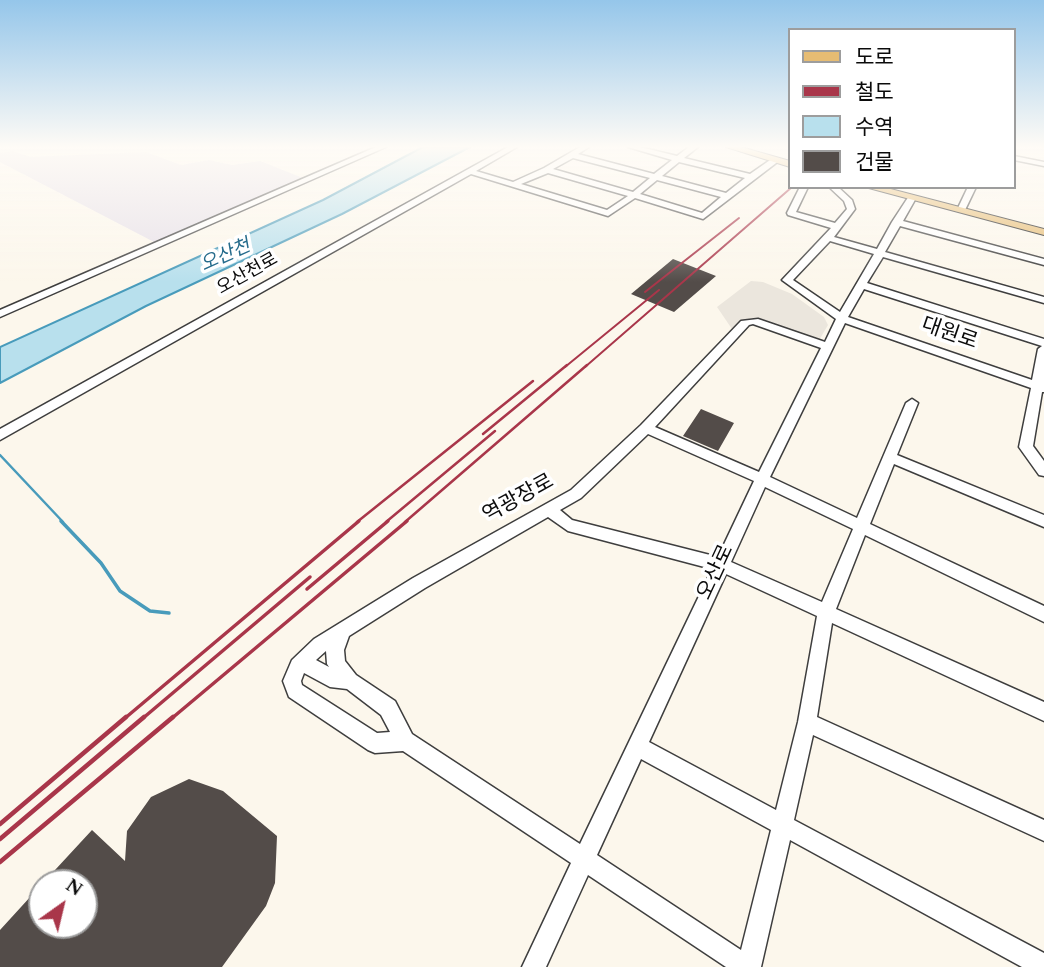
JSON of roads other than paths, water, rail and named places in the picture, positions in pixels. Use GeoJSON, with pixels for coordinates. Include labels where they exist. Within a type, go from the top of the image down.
{"type":"FeatureCollection","features":[{"type":"Feature","properties":{"kind":"main road"},"geometry":{"type":"LineString","coordinates":[[914,194],[1044,231]]}},
{"type":"Feature","properties":{"kind":"main road"},"geometry":{"type":"LineString","coordinates":[[914,194],[1044,231]]}},
{"type":"Feature","properties":{"kind":"street"},"geometry":{"type":"LineString","coordinates":[[0,314],[278,192]]}},
{"type":"Feature","properties":{"kind":"street","name":"오산천로"},"geometry":{"type":"LineString","coordinates":[[0,435],[431,192]]}},
{"type":"Feature","properties":{"kind":"street"},"geometry":{"type":"LineString","coordinates":[[537,192],[608,213],[637,192]]}},
{"type":"Feature","properties":{"kind":"street"},"geometry":{"type":"LineString","coordinates":[[624,192],[703,216],[731,192]]}},
{"type":"Feature","properties":{"kind":"street"},"geometry":{"type":"LineString","coordinates":[[712,192],[726,196]]}},
{"type":"Feature","properties":{"kind":"street"},"geometry":{"type":"LineString","coordinates":[[801,192],[791,213],[838,227]]}},
{"type":"Feature","properties":{"kind":"street"},"geometry":{"type":"LineString","coordinates":[[838,192],[848,200],[851,209],[828,238],[1044,300]]}},
{"type":"Feature","properties":{"kind":"street"},"geometry":{"type":"LineString","coordinates":[[962,208],[970,192]]}},
{"type":"Feature","properties":{"kind":"street","name":"오산로"},"geometry":{"type":"LineString","coordinates":[[534,967],[720,564],[842,318],[914,194]]}},
{"type":"Feature","properties":{"kind":"street"},"geometry":{"type":"LineString","coordinates":[[896,222],[1044,262]]}},
{"type":"Feature","properties":{"kind":"street","name":"대원로"},"geometry":{"type":"LineString","coordinates":[[828,238],[787,280],[819,300],[822,306],[842,318],[1040,386]]}},
{"type":"Feature","properties":{"kind":"street"},"geometry":{"type":"LineString","coordinates":[[862,285],[1044,343]]}},
{"type":"Feature","properties":{"kind":"street","name":"역광장로"},"geometry":{"type":"LineString","coordinates":[[302,662],[320,645],[419,583],[576,494],[646,428],[745,323],[754,321],[828,347]]}},
{"type":"Feature","properties":{"kind":"street"},"geometry":{"type":"LineString","coordinates":[[1044,349],[1040,386],[1026,447],[1044,471]]}},
{"type":"Feature","properties":{"kind":"street"},"geometry":{"type":"LineString","coordinates":[[343,630],[335,650],[336,664],[350,681],[388,708],[405,741],[748,967],[807,722],[825,612],[912,403]]}},
{"type":"Feature","properties":{"kind":"street"},"geometry":{"type":"LineString","coordinates":[[646,428],[762,479],[1044,614]]}},
{"type":"Feature","properties":{"kind":"street"},"geometry":{"type":"LineString","coordinates":[[1026,447],[1044,453]]}},
{"type":"Feature","properties":{"kind":"street"},"geometry":{"type":"LineString","coordinates":[[890,457],[1044,521]]}},
{"type":"Feature","properties":{"kind":"street"},"geometry":{"type":"LineString","coordinates":[[549,510],[568,525],[720,564],[1044,712]]}},
{"type":"Feature","properties":{"kind":"street"},"geometry":{"type":"LineString","coordinates":[[350,681],[330,678],[302,662],[292,681],[295,691],[375,743],[405,741]]}},
{"type":"Feature","properties":{"kind":"street"},"geometry":{"type":"LineString","coordinates":[[807,722],[1044,831]]}},
{"type":"Feature","properties":{"kind":"street"},"geometry":{"type":"LineString","coordinates":[[637,746],[1044,967]]}},
{"type":"Feature","properties":{"kind":"water","name":"오산천"},"geometry":{"type":"Polygon","coordinates":[[[338,192],[384,192],[146,306],[0,383],[0,347],[338,192]]]}},
{"type":"Feature","properties":{"kind":"waterway"},"geometry":{"type":"LineString","coordinates":[[0,455],[63,522]]}},
{"type":"Feature","properties":{"kind":"waterway"},"geometry":{"type":"LineString","coordinates":[[61,521],[101,563],[120,591],[150,611],[169,613]]}},
{"type":"Feature","properties":{"kind":"railway"},"geometry":{"type":"LineString","coordinates":[[585,367],[786,192]]}},
{"type":"Feature","properties":{"kind":"railway"},"geometry":{"type":"LineString","coordinates":[[645,292],[739,218]]}},
{"type":"Feature","properties":{"kind":"railway"},"geometry":{"type":"LineString","coordinates":[[565,367],[659,290]]}},
{"type":"Feature","properties":{"kind":"railway"},"geometry":{"type":"LineString","coordinates":[[483,434],[567,365]]}},
{"type":"Feature","properties":{"kind":"railway"},"geometry":{"type":"LineString","coordinates":[[405,522],[587,365]]}},
{"type":"Feature","properties":{"kind":"railway"},"geometry":{"type":"LineString","coordinates":[[357,522],[533,381]]}},
{"type":"Feature","properties":{"kind":"railway"},"geometry":{"type":"LineString","coordinates":[[386,522],[495,431]]}},
{"type":"Feature","properties":{"kind":"railway"},"geometry":{"type":"LineString","coordinates":[[124,719],[359,521]]}},
{"type":"Feature","properties":{"kind":"railway"},"geometry":{"type":"LineString","coordinates":[[307,589],[388,521]]}},
{"type":"Feature","properties":{"kind":"railway"},"geometry":{"type":"LineString","coordinates":[[171,719],[407,521]]}},
{"type":"Feature","properties":{"kind":"railway"},"geometry":{"type":"LineString","coordinates":[[142,719],[310,577]]}},
{"type":"Feature","properties":{"kind":"railway"},"geometry":{"type":"LineString","coordinates":[[0,824],[126,717]]}},
{"type":"Feature","properties":{"kind":"railway"},"geometry":{"type":"LineString","coordinates":[[0,839],[144,717]]}},
{"type":"Feature","properties":{"kind":"railway"},"geometry":{"type":"LineString","coordinates":[[0,862],[173,717]]}}]}
